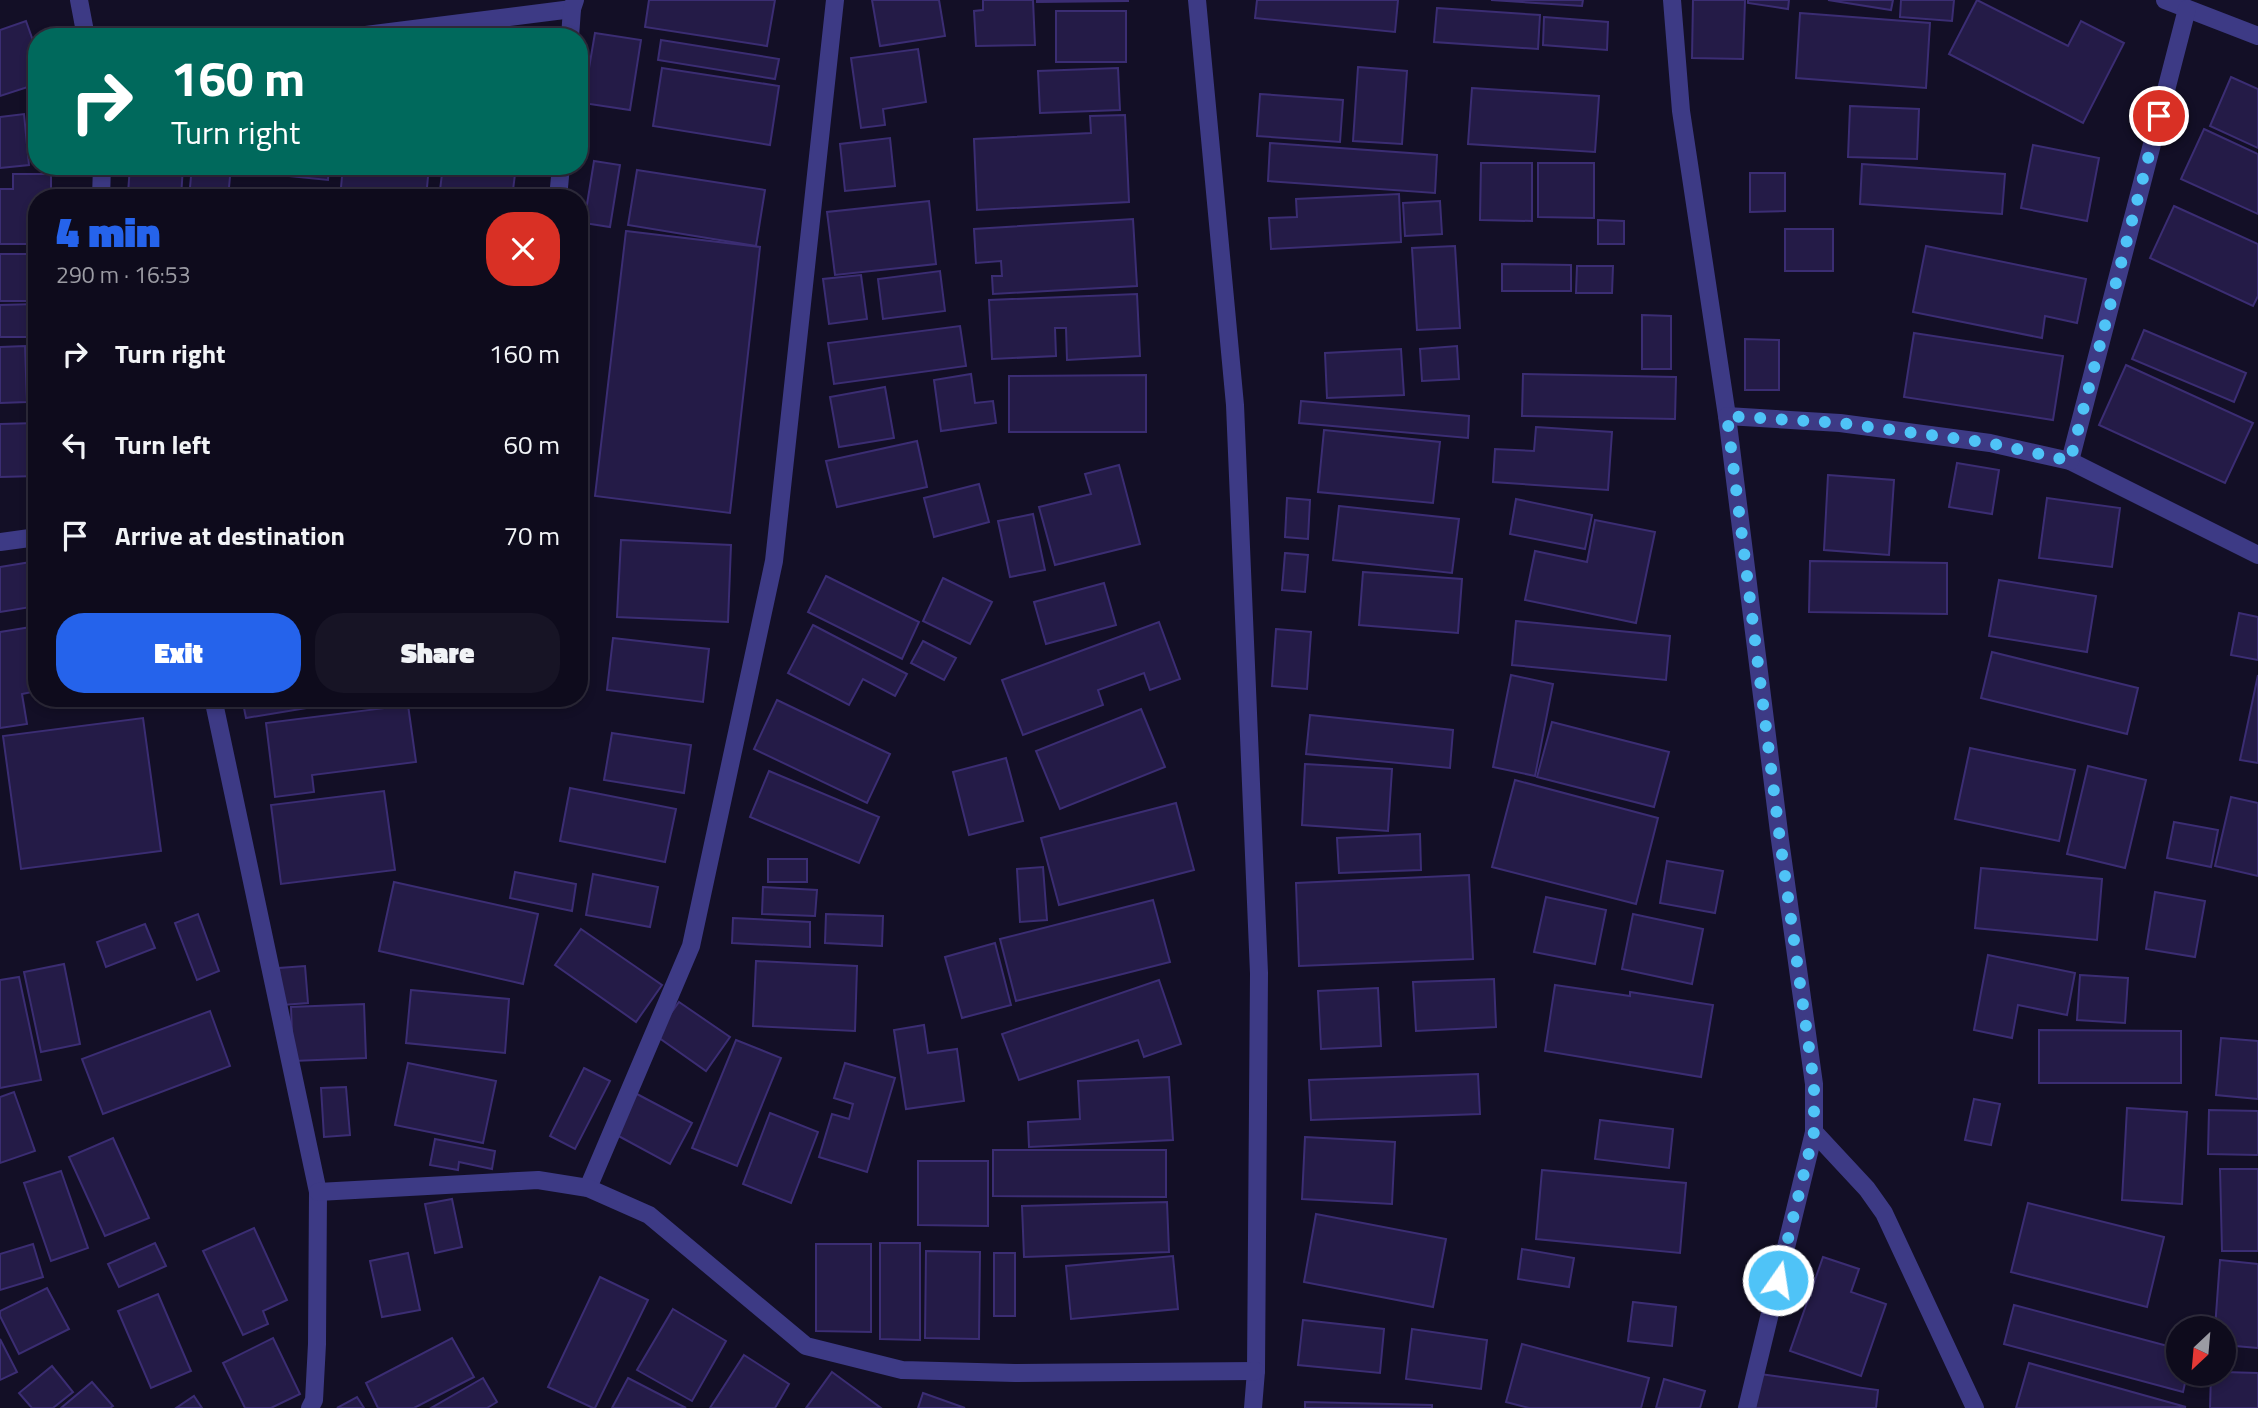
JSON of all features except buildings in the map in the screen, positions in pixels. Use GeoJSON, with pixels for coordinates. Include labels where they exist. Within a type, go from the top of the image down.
{"type":"FeatureCollection","features":[{"type":"Feature","properties":{"kind":"street"},"geometry":{"type":"LineString","coordinates":[[79,0],[84,28]]}},
{"type":"Feature","properties":{"kind":"street"},"geometry":{"type":"LineString","coordinates":[[589,1188],[691,946],[774,561],[835,0]]}},
{"type":"Feature","properties":{"kind":"street"},"geometry":{"type":"LineString","coordinates":[[1198,0],[1236,433],[1259,973],[1256,1371],[1253,1408]]}},
{"type":"Feature","properties":{"kind":"street"},"geometry":{"type":"LineString","coordinates":[[1672,0],[1681,111],[1727,416],[1780,840],[1814,1084],[1814,1132],[1747,1408]]}},
{"type":"Feature","properties":{"kind":"street"},"geometry":{"type":"LineString","coordinates":[[2165,0],[2258,36]]}},
{"type":"Feature","properties":{"kind":"street"},"geometry":{"type":"LineString","coordinates":[[413,28],[574,5],[571,28]]}},
{"type":"Feature","properties":{"kind":"street"},"geometry":{"type":"LineString","coordinates":[[2070,461],[2187,9]]}},
{"type":"Feature","properties":{"kind":"street"},"geometry":{"type":"LineString","coordinates":[[1727,416],[1840,423],[1963,439],[2070,461],[2258,555]]}},
{"type":"Feature","properties":{"kind":"street"},"geometry":{"type":"LineString","coordinates":[[0,542],[28,538]]}},
{"type":"Feature","properties":{"kind":"street"},"geometry":{"type":"LineString","coordinates":[[215,707],[318,1192],[317,1344],[314,1400],[310,1408]]}},
{"type":"Feature","properties":{"kind":"street"},"geometry":{"type":"LineString","coordinates":[[1814,1132],[1867,1189],[1884,1213],[1975,1408]]}},
{"type":"Feature","properties":{"kind":"street"},"geometry":{"type":"LineString","coordinates":[[318,1192],[538,1180],[589,1188],[649,1215],[806,1346],[902,1370],[1015,1373],[1256,1371]]}},
{"type":"Feature","properties":{"kind":"route"},"geometry":{"type":"LineString","coordinates":[[1778,1280],[1814,1132],[1814,1084],[1780,840],[1727,416],[1840,423],[1990,443],[2070,461],[2159,116]]}}]}
